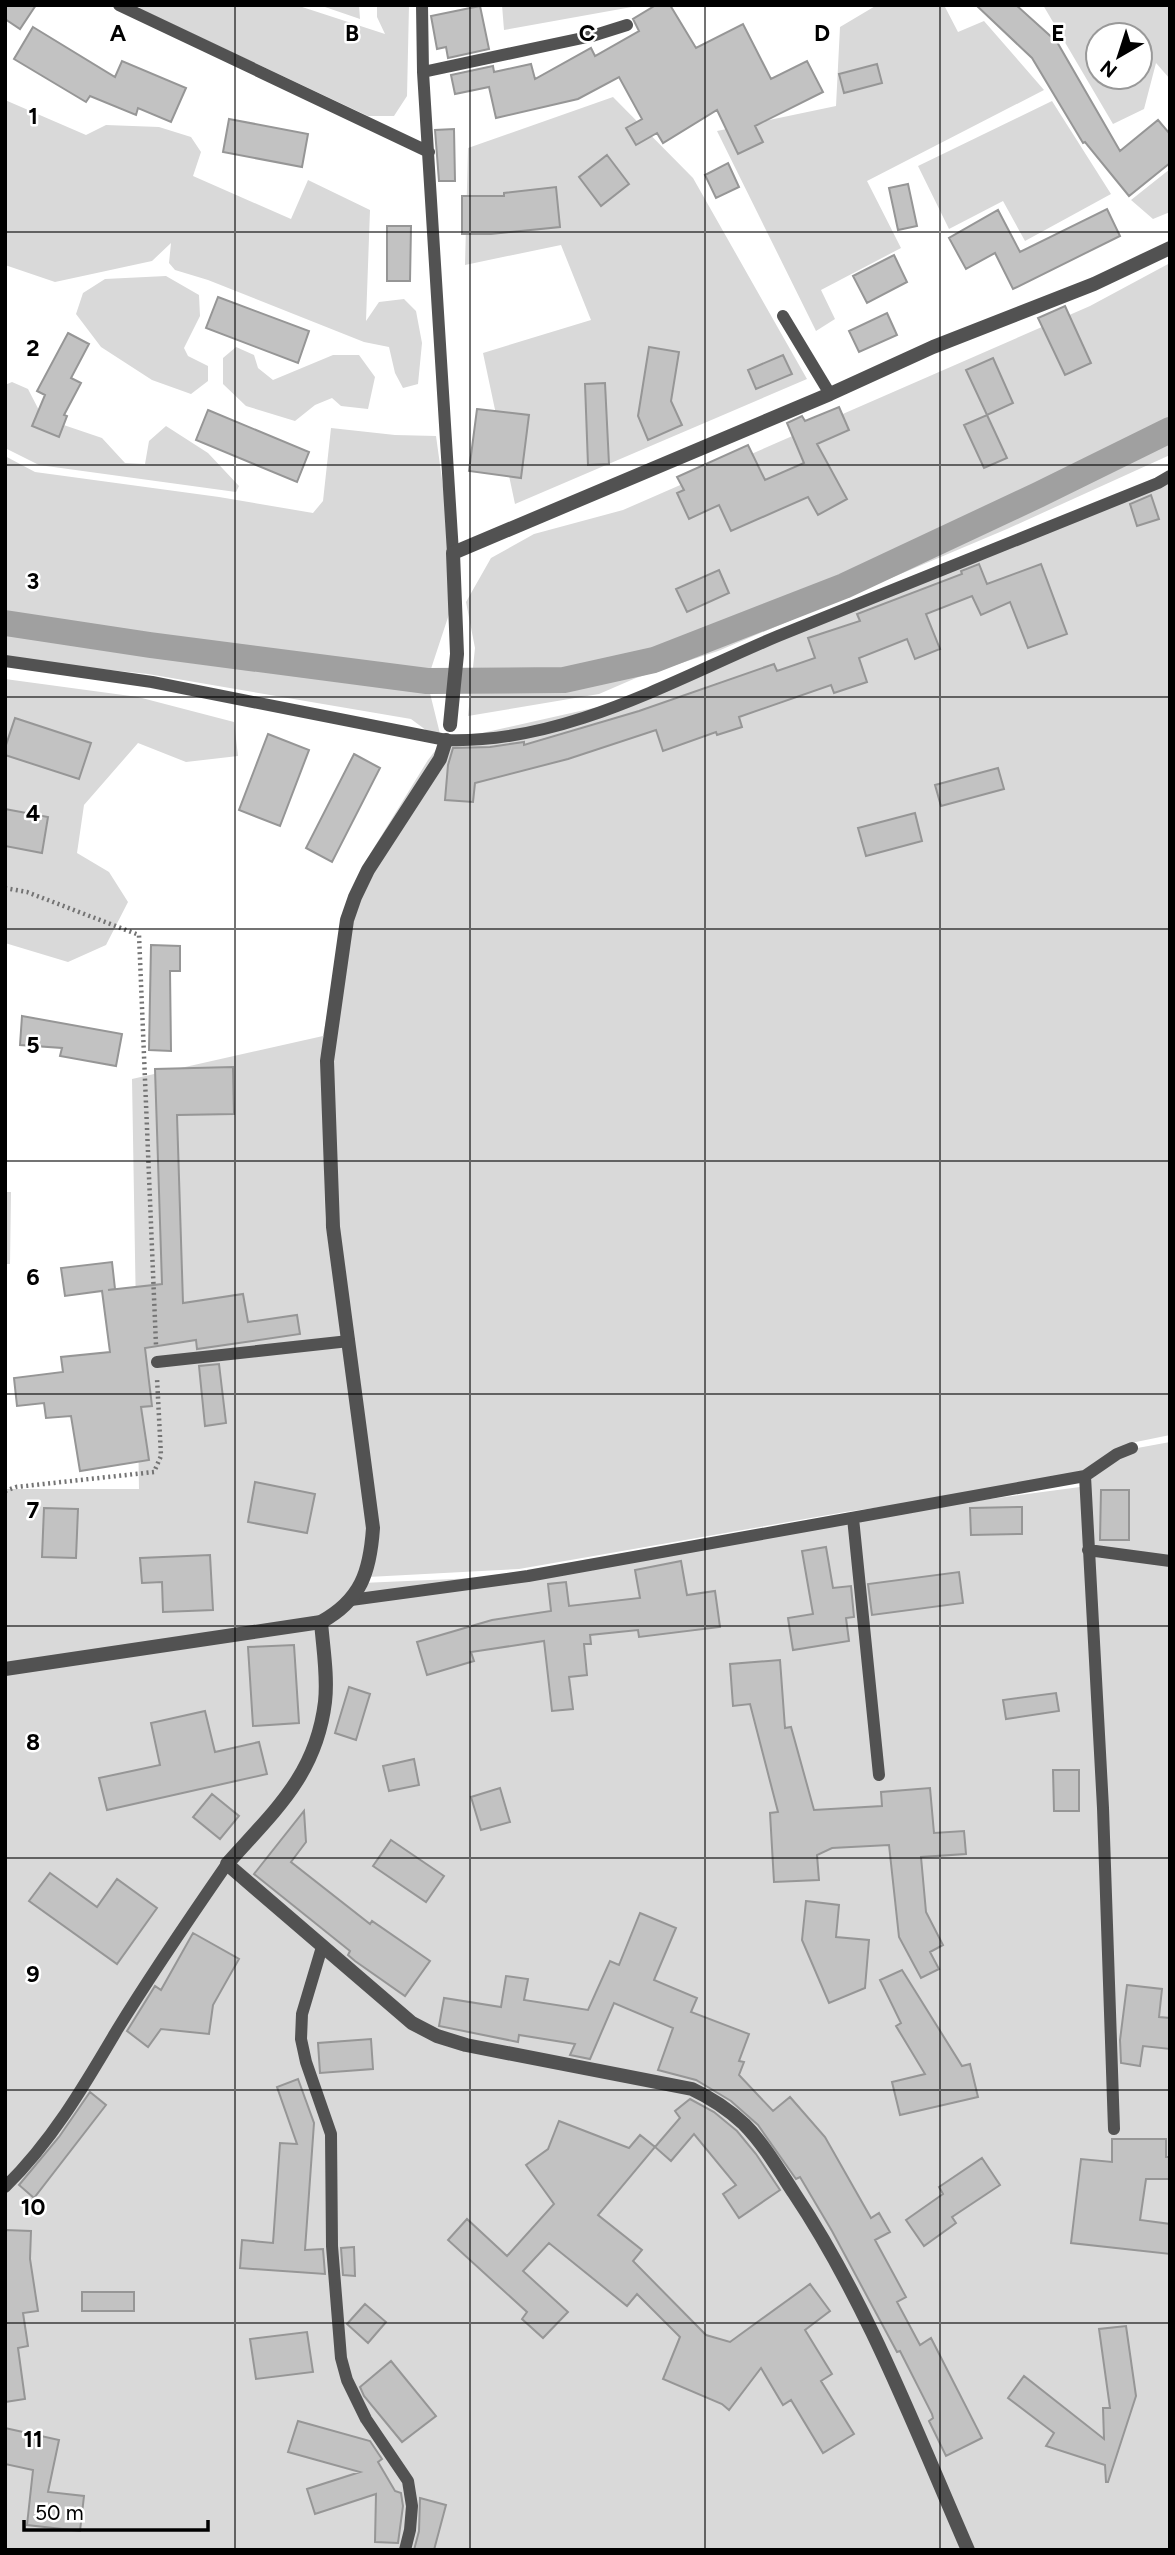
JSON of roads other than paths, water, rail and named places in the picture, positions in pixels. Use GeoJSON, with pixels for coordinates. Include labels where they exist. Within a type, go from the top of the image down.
{"type":"FeatureCollection","features":[{"type":"Feature","properties":{"kind":"street"},"geometry":{"type":"LineString","coordinates":[[5,1669],[321,1622],[337,1613],[351,1600],[366,1574],[373,1528],[333,1227],[327,1070],[330,1032],[347,920],[368,870],[440,759],[448,733],[457,654],[453,553],[830,394],[933,347],[1114,276],[1170,248]]}},
{"type":"Feature","properties":{"kind":"street"},"geometry":{"type":"LineString","coordinates":[[321,1622],[325,1700],[318,1737],[302,1777],[227,1864],[412,2023],[437,2036],[466,2045],[692,2089],[714,2100],[745,2125],[778,2168],[810,2217],[858,2304],[968,2550]]}},
{"type":"Feature","properties":{"kind":"lane"},"geometry":{"type":"LineString","coordinates":[[119,5],[429,152]]}},
{"type":"Feature","properties":{"kind":"lane"},"geometry":{"type":"LineString","coordinates":[[422,5],[423,72],[453,553]]}},
{"type":"Feature","properties":{"kind":"lane"},"geometry":{"type":"LineString","coordinates":[[423,72],[568,41],[627,25]]}},
{"type":"Feature","properties":{"kind":"lane"},"geometry":{"type":"LineString","coordinates":[[783,316],[830,394]]}},
{"type":"Feature","properties":{"kind":"lane"},"geometry":{"type":"LineString","coordinates":[[5,661],[152,682],[448,733],[474,741],[552,726],[603,711],[1170,476]]}},
{"type":"Feature","properties":{"kind":"lane"},"geometry":{"type":"LineString","coordinates":[[157,1362],[349,1341]]}},
{"type":"Feature","properties":{"kind":"lane"},"geometry":{"type":"LineString","coordinates":[[351,1600],[528,1576],[1085,1476],[1117,1454],[1132,1448]]}},
{"type":"Feature","properties":{"kind":"lane"},"geometry":{"type":"LineString","coordinates":[[1085,1476],[1103,1808],[1114,2129]]}},
{"type":"Feature","properties":{"kind":"lane"},"geometry":{"type":"LineString","coordinates":[[853,1518],[879,1775]]}},
{"type":"Feature","properties":{"kind":"lane"},"geometry":{"type":"LineString","coordinates":[[1088,1550],[1170,1561]]}},
{"type":"Feature","properties":{"kind":"lane"},"geometry":{"type":"LineString","coordinates":[[5,2187],[29,2163],[81,2093],[174,1940],[227,1864]]}},
{"type":"Feature","properties":{"kind":"lane"},"geometry":{"type":"LineString","coordinates":[[322,1947],[302,2014],[300,2039],[331,2134],[332,2246],[341,2358],[347,2380],[366,2419],[408,2481],[412,2507],[405,2550]]}},
{"type":"Feature","properties":{"kind":"waterway"},"geometry":{"type":"LineString","coordinates":[[5,623],[427,681],[564,680],[654,660],[844,586],[1170,430]]}}]}
